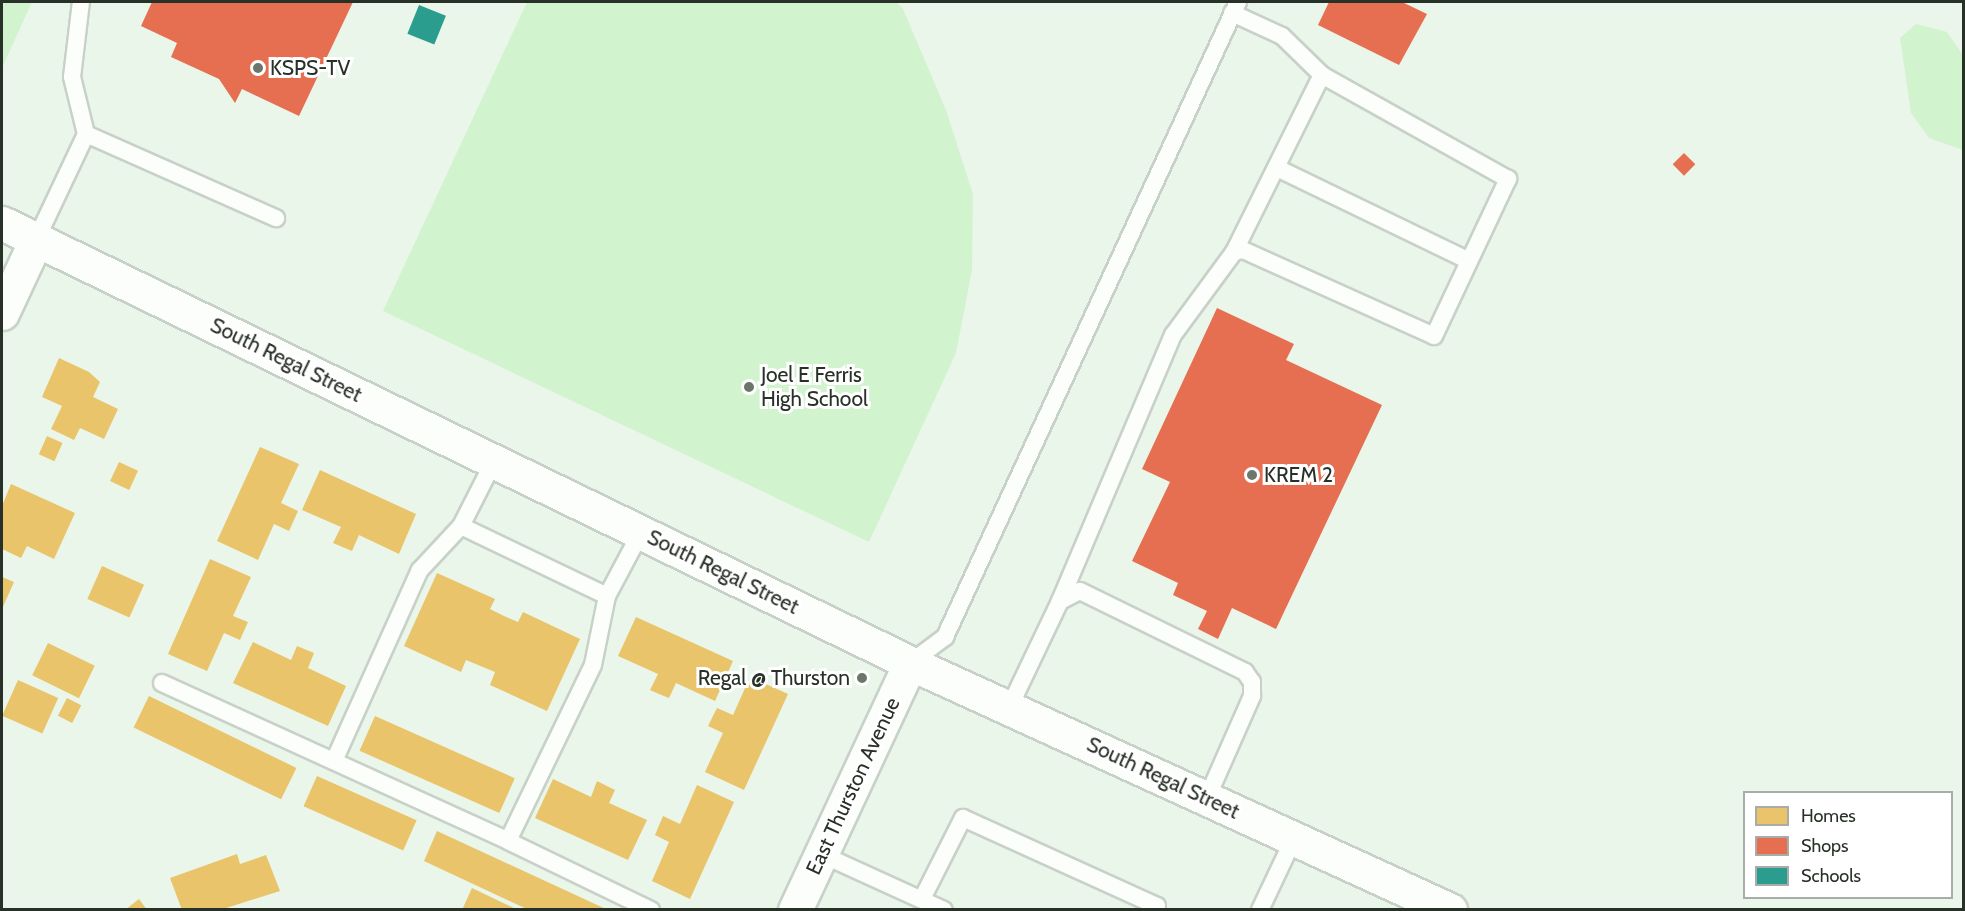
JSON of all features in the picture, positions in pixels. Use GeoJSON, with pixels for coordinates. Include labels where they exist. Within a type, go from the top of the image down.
{"type":"FeatureCollection","features":[{"type":"Feature","properties":{"kind":"main road","name":"South Regal Street"},"geometry":{"type":"LineString","coordinates":[[2,224],[910,663],[1450,909]]}},
{"type":"Feature","properties":{"kind":"main road"},"geometry":{"type":"LineString","coordinates":[[2,313],[36,240]]}},
{"type":"Feature","properties":{"kind":"main road","name":"East Thurston Avenue"},"geometry":{"type":"LineString","coordinates":[[795,909],[910,663]]}},
{"type":"Feature","properties":{"kind":"lane"},"geometry":{"type":"LineString","coordinates":[[36,240],[86,134],[72,77],[81,2]]}},
{"type":"Feature","properties":{"kind":"lane"},"geometry":{"type":"LineString","coordinates":[[910,663],[945,637],[1235,7],[1282,36],[1322,75],[1508,178],[1434,336],[1243,250],[1234,252]]}},
{"type":"Feature","properties":{"kind":"lane"},"geometry":{"type":"LineString","coordinates":[[1008,708],[1060,601],[1173,335],[1234,252],[1322,75]]}},
{"type":"Feature","properties":{"kind":"lane"},"geometry":{"type":"LineString","coordinates":[[86,134],[276,218]]}},
{"type":"Feature","properties":{"kind":"lane"},"geometry":{"type":"LineString","coordinates":[[1276,168],[1469,261]]}},
{"type":"Feature","properties":{"kind":"lane"},"geometry":{"type":"LineString","coordinates":[[334,761],[420,570],[461,526],[494,461]]}},
{"type":"Feature","properties":{"kind":"lane"},"geometry":{"type":"LineString","coordinates":[[461,526],[607,596]]}},
{"type":"Feature","properties":{"kind":"lane"},"geometry":{"type":"LineString","coordinates":[[508,841],[593,665],[607,596],[641,532]]}},
{"type":"Feature","properties":{"kind":"lane"},"geometry":{"type":"LineString","coordinates":[[1060,601],[1080,591],[1245,672],[1252,696],[1207,798]]}},
{"type":"Feature","properties":{"kind":"lane"},"geometry":{"type":"LineString","coordinates":[[162,682],[651,909]]}},
{"type":"Feature","properties":{"kind":"lane"},"geometry":{"type":"LineString","coordinates":[[922,899],[963,818],[1157,906],[1155,909]]}},
{"type":"Feature","properties":{"kind":"lane"},"geometry":{"type":"LineString","coordinates":[[1260,909],[1294,838]]}},
{"type":"Feature","properties":{"kind":"lane"},"geometry":{"type":"LineString","coordinates":[[821,854],[944,909]]}},
{"type":"Feature","properties":{"kind":"green space"},"geometry":{"type":"Polygon","coordinates":[[[2,2],[32,2],[2,68],[2,2]]]}},
{"type":"Feature","properties":{"kind":"green space"},"geometry":{"type":"Polygon","coordinates":[[[527,2],[896,2],[903,9],[946,110],[973,194],[972,270],[956,353],[869,542],[383,311],[527,2]]]}},
{"type":"Feature","properties":{"kind":"green space"},"geometry":{"type":"Polygon","coordinates":[[[1916,24],[1947,32],[1963,55],[1963,150],[1929,138],[1911,113],[1900,38],[1916,24]]]}},
{"type":"Feature","properties":{"kind":"building: Homes"},"geometry":{"type":"Polygon","coordinates":[[[59,358],[89,372],[100,382],[93,397],[118,409],[104,439],[80,428],[74,440],[51,429],[62,406],[42,397],[59,358]]]}},
{"type":"Feature","properties":{"kind":"building: Homes"},"geometry":{"type":"Polygon","coordinates":[[[47,436],[63,443],[54,461],[39,454],[47,436]]]}},
{"type":"Feature","properties":{"kind":"building: Homes"},"geometry":{"type":"Polygon","coordinates":[[[260,447],[299,464],[281,503],[298,511],[289,531],[274,524],[258,560],[217,541],[260,447]]]}},
{"type":"Feature","properties":{"kind":"building: Homes"},"geometry":{"type":"Polygon","coordinates":[[[119,462],[138,471],[129,490],[110,481],[119,462]]]}},
{"type":"Feature","properties":{"kind":"building: Homes"},"geometry":{"type":"Polygon","coordinates":[[[320,470],[416,514],[399,554],[359,535],[352,551],[333,543],[341,527],[302,510],[320,470]]]}},
{"type":"Feature","properties":{"kind":"building: Homes"},"geometry":{"type":"Polygon","coordinates":[[[11,484],[75,513],[54,559],[27,546],[21,558],[2,549],[2,506],[11,484]]]}},
{"type":"Feature","properties":{"kind":"building: Homes"},"geometry":{"type":"Polygon","coordinates":[[[210,559],[251,577],[233,616],[248,622],[240,640],[224,633],[207,671],[168,654],[210,559]]]}},
{"type":"Feature","properties":{"kind":"building: Homes"},"geometry":{"type":"Polygon","coordinates":[[[102,566],[144,585],[129,618],[87,599],[102,566]]]}},
{"type":"Feature","properties":{"kind":"building: Homes"},"geometry":{"type":"Polygon","coordinates":[[[437,573],[495,599],[490,609],[504,616],[518,622],[523,612],[580,639],[547,711],[490,685],[495,672],[466,660],[461,672],[404,646],[437,573]]]}},
{"type":"Feature","properties":{"kind":"building: Homes"},"geometry":{"type":"Polygon","coordinates":[[[2,577],[14,582],[2,609],[2,577]]]}},
{"type":"Feature","properties":{"kind":"building: Homes"},"geometry":{"type":"Polygon","coordinates":[[[636,617],[733,661],[715,701],[676,683],[669,698],[650,690],[658,674],[618,656],[636,617]]]}},
{"type":"Feature","properties":{"kind":"building: Homes"},"geometry":{"type":"Polygon","coordinates":[[[253,642],[291,660],[297,646],[314,653],[308,668],[346,686],[328,726],[233,683],[253,642]]]}},
{"type":"Feature","properties":{"kind":"building: Homes"},"geometry":{"type":"Polygon","coordinates":[[[48,643],[95,666],[79,698],[32,675],[48,643]]]}},
{"type":"Feature","properties":{"kind":"building: Homes"},"geometry":{"type":"Polygon","coordinates":[[[750,677],[788,694],[744,790],[705,772],[723,733],[708,726],[717,708],[733,715],[750,677]]]}},
{"type":"Feature","properties":{"kind":"building: Homes"},"geometry":{"type":"Polygon","coordinates":[[[18,680],[58,698],[42,734],[2,716],[18,680]]]}},
{"type":"Feature","properties":{"kind":"building: Homes"},"geometry":{"type":"Polygon","coordinates":[[[149,696],[296,768],[281,799],[134,727],[149,696]]]}},
{"type":"Feature","properties":{"kind":"building: Homes"},"geometry":{"type":"Polygon","coordinates":[[[67,698],[81,705],[72,723],[58,716],[67,698]]]}},
{"type":"Feature","properties":{"kind":"building: Homes"},"geometry":{"type":"Polygon","coordinates":[[[375,716],[515,778],[499,813],[360,751],[375,716]]]}},
{"type":"Feature","properties":{"kind":"building: Homes"},"geometry":{"type":"Polygon","coordinates":[[[317,776],[417,820],[403,850],[304,806],[317,776]]]}},
{"type":"Feature","properties":{"kind":"building: Homes"},"geometry":{"type":"Polygon","coordinates":[[[553,779],[591,797],[597,781],[615,790],[609,803],[647,820],[628,860],[535,818],[553,779]]]}},
{"type":"Feature","properties":{"kind":"building: Homes"},"geometry":{"type":"Polygon","coordinates":[[[697,785],[734,802],[690,899],[652,881],[669,842],[655,835],[663,816],[680,824],[697,785]]]}},
{"type":"Feature","properties":{"kind":"building: Homes"},"geometry":{"type":"Polygon","coordinates":[[[437,831],[608,910],[529,910],[424,861],[437,831]]]}},
{"type":"Feature","properties":{"kind":"building: Homes"},"geometry":{"type":"Polygon","coordinates":[[[237,854],[240,864],[266,855],[280,891],[220,910],[182,910],[170,878],[237,854]]]}},
{"type":"Feature","properties":{"kind":"building: Homes"},"geometry":{"type":"Polygon","coordinates":[[[472,888],[518,910],[462,910],[472,888]]]}},
{"type":"Feature","properties":{"kind":"building: Homes"},"geometry":{"type":"Polygon","coordinates":[[[139,899],[147,910],[125,910],[139,899]]]}},
{"type":"Feature","properties":{"kind":"building: Shops","name":"KSPS-TV"},"geometry":{"type":"Polygon","coordinates":[[[152,2],[353,2],[299,116],[242,89],[235,103],[219,79],[171,57],[177,43],[141,26],[152,2]]]}},
{"type":"Feature","properties":{"kind":"building: Shops"},"geometry":{"type":"Polygon","coordinates":[[[1329,2],[1402,2],[1427,14],[1399,65],[1318,25],[1329,2]]]}},
{"type":"Feature","properties":{"kind":"building: Shops"},"geometry":{"type":"Polygon","coordinates":[[[1684,153],[1695,164],[1684,176],[1673,164],[1684,153]]]}},
{"type":"Feature","properties":{"kind":"building: Shops","name":"KREM 2"},"geometry":{"type":"Polygon","coordinates":[[[1217,308],[1294,344],[1286,360],[1382,405],[1276,629],[1232,608],[1218,639],[1198,629],[1207,611],[1173,595],[1178,583],[1132,561],[1170,482],[1142,469],[1217,308]]]}},
{"type":"Feature","properties":{"kind":"building: Schools"},"geometry":{"type":"Polygon","coordinates":[[[419,5],[446,16],[434,45],[407,34],[419,5]]]}},
{"type":"Feature","properties":{"kind":"place","name":"KSPS-TV"},"geometry":{"type":"Point","coordinates":[258,68]}},
{"type":"Feature","properties":{"kind":"place","name":"Joel E Ferris High School"},"geometry":{"type":"Point","coordinates":[749,387]}},
{"type":"Feature","properties":{"kind":"place","name":"KREM 2"},"geometry":{"type":"Point","coordinates":[1252,475]}},
{"type":"Feature","properties":{"kind":"place","name":"Regal @ Thurston"},"geometry":{"type":"Point","coordinates":[862,678]}}]}
